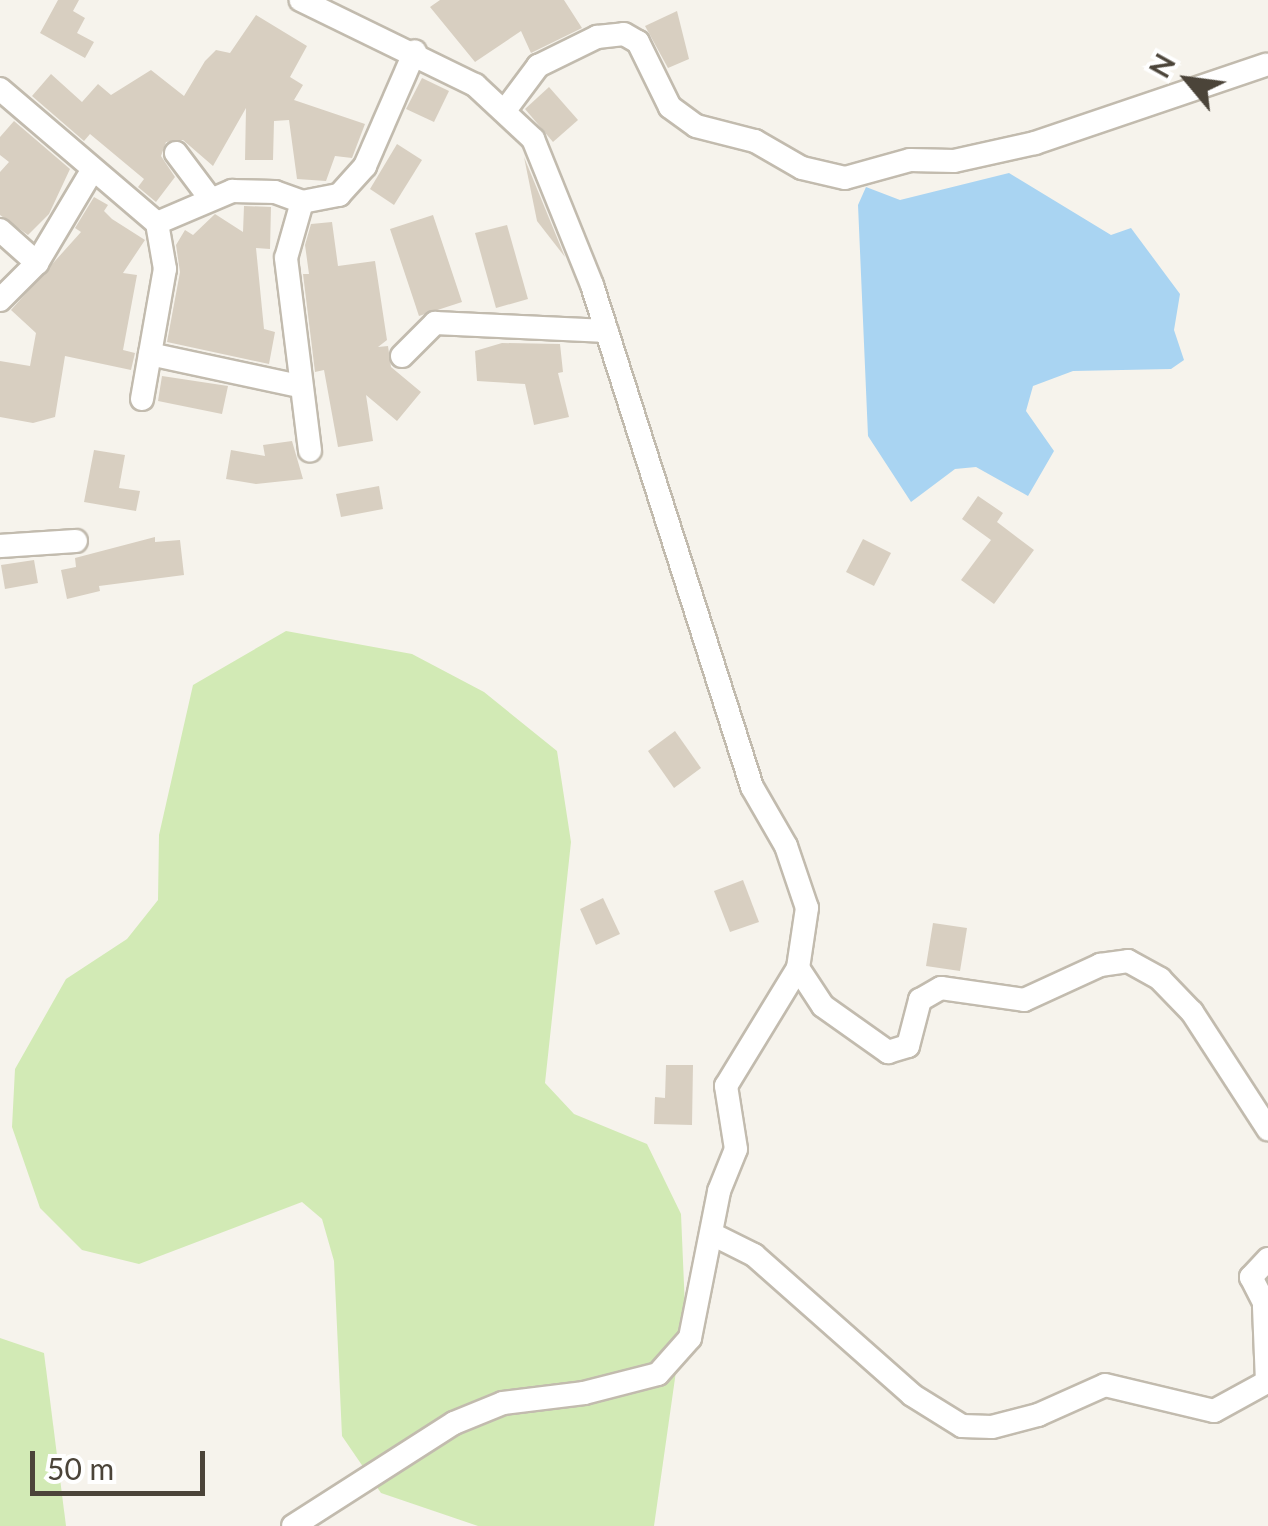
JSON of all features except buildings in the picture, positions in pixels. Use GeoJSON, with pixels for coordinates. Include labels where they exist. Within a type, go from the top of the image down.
{"type":"FeatureCollection","features":[{"type":"Feature","properties":{"kind":"street"},"geometry":{"type":"LineString","coordinates":[[293,1526],[486,1410],[658,1374],[690,1338],[714,1235],[719,1191],[736,1149],[726,1086],[798,968],[807,908],[786,846],[752,787],[607,332],[544,162],[506,108],[475,85],[415,50],[301,0]]}},
{"type":"Feature","properties":{"kind":"street"},"geometry":{"type":"LineString","coordinates":[[352,23],[364,0]]}},
{"type":"Feature","properties":{"kind":"street"},"geometry":{"type":"LineString","coordinates":[[506,108],[538,66],[597,37],[624,34],[638,42],[670,106],[696,126],[755,141],[802,168],[845,178],[910,160],[954,161],[1035,143],[1266,65]]}},
{"type":"Feature","properties":{"kind":"street"},"geometry":{"type":"LineString","coordinates":[[157,224],[209,197],[249,190],[302,202],[339,195],[353,183],[415,50]]}},
{"type":"Feature","properties":{"kind":"street"},"geometry":{"type":"LineString","coordinates":[[0,88],[157,224],[165,269],[142,400]]}},
{"type":"Feature","properties":{"kind":"street"},"geometry":{"type":"LineString","coordinates":[[176,153],[209,197]]}},
{"type":"Feature","properties":{"kind":"street"},"geometry":{"type":"LineString","coordinates":[[0,300],[36,263],[93,169]]}},
{"type":"Feature","properties":{"kind":"street"},"geometry":{"type":"LineString","coordinates":[[302,202],[286,258],[310,451]]}},
{"type":"Feature","properties":{"kind":"street"},"geometry":{"type":"LineString","coordinates":[[0,230],[36,263]]}},
{"type":"Feature","properties":{"kind":"street"},"geometry":{"type":"LineString","coordinates":[[402,356],[435,323],[607,332]]}},
{"type":"Feature","properties":{"kind":"street"},"geometry":{"type":"LineString","coordinates":[[150,354],[299,386]]}},
{"type":"Feature","properties":{"kind":"street"},"geometry":{"type":"LineString","coordinates":[[0,546],[76,541]]}},
{"type":"Feature","properties":{"kind":"street"},"geometry":{"type":"LineString","coordinates":[[798,968],[823,1006],[888,1052],[908,1046],[920,1000],[941,988],[1024,1000],[1100,965],[1128,961],[1160,978],[1192,1012],[1268,1129]]}},
{"type":"Feature","properties":{"kind":"street"},"geometry":{"type":"LineString","coordinates":[[714,1235],[754,1256],[912,1395],[962,1426],[992,1427],[1038,1416],[1105,1385],[1214,1411],[1268,1382],[1266,1308],[1251,1278],[1268,1258]]}},
{"type":"Feature","properties":{"kind":"green space"},"geometry":{"type":"Polygon","coordinates":[[[286,631],[412,654],[484,692],[557,751],[571,842],[545,1083],[574,1114],[647,1144],[681,1214],[685,1308],[654,1526],[478,1526],[381,1493],[342,1436],[334,1261],[322,1219],[302,1202],[139,1264],[82,1250],[40,1208],[12,1127],[15,1069],[66,979],[127,939],[158,900],[159,835],[193,685],[286,631]]]}},
{"type":"Feature","properties":{"kind":"green space"},"geometry":{"type":"Polygon","coordinates":[[[0,1338],[44,1353],[66,1526],[0,1526],[0,1338]]]}},
{"type":"Feature","properties":{"kind":"water"},"geometry":{"type":"Polygon","coordinates":[[[1009,173],[1111,235],[1131,228],[1180,294],[1174,330],[1184,360],[1171,369],[1073,371],[1033,386],[1026,411],[1054,451],[1028,496],[976,467],[955,469],[911,502],[868,436],[858,205],[866,187],[900,200],[1009,173]]]}}]}
